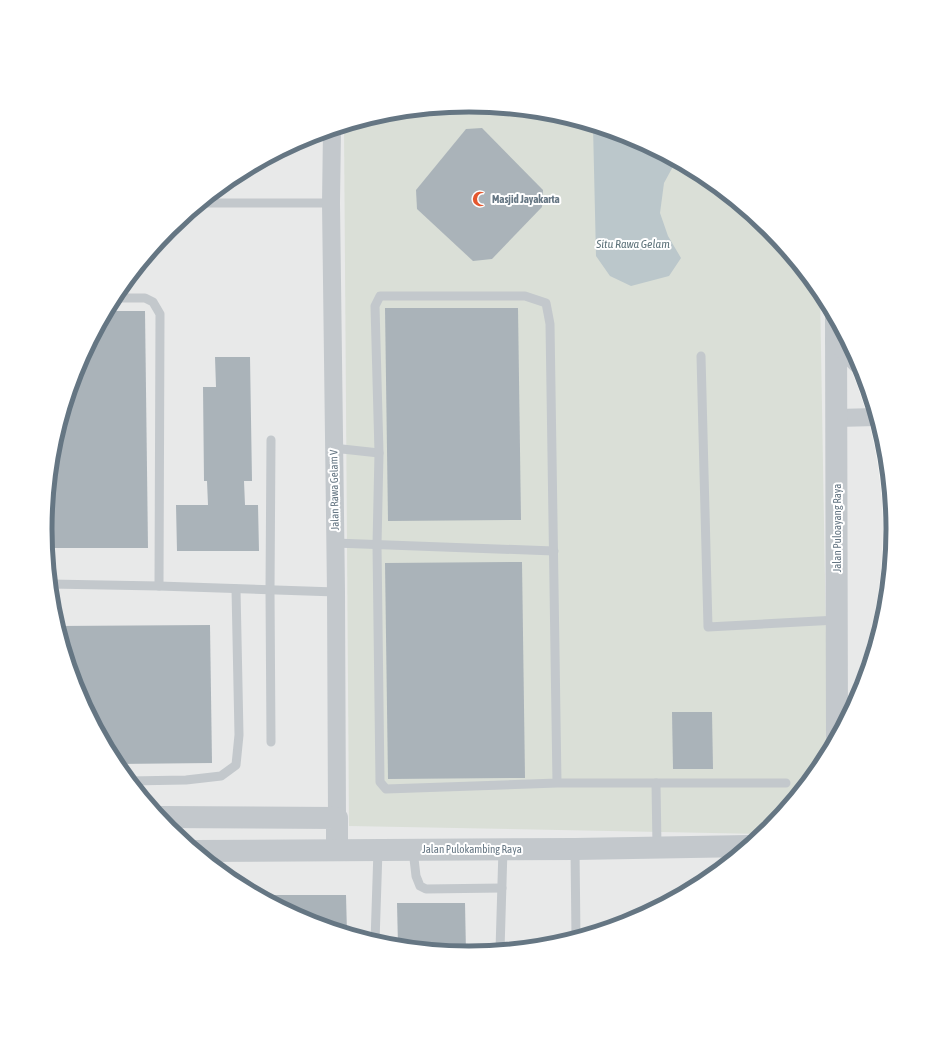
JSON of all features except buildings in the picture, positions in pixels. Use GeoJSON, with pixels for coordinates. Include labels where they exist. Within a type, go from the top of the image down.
{"type":"FeatureCollection","features":[{"type":"Feature","properties":{"kind":"street","name":"Jalan Rawa Gelam V"},"geometry":{"type":"LineString","coordinates":[[332,136],[331,203],[336,592],[337,849]]}},
{"type":"Feature","properties":{"kind":"street","name":"Jalan Puloayang Raya"},"geometry":{"type":"LineString","coordinates":[[836,332],[837,725]]}},
{"type":"Feature","properties":{"kind":"street"},"geometry":{"type":"LineString","coordinates":[[837,418],[871,417]]}},
{"type":"Feature","properties":{"kind":"street"},"geometry":{"type":"LineString","coordinates":[[167,817],[337,818]]}},
{"type":"Feature","properties":{"kind":"street","name":"Jalan Pulokambing Raya"},"geometry":{"type":"LineString","coordinates":[[204,851],[337,849],[575,849],[740,846]]}},
{"type":"Feature","properties":{"kind":"lane"},"geometry":{"type":"LineString","coordinates":[[210,203],[331,203]]}},
{"type":"Feature","properties":{"kind":"lane"},"geometry":{"type":"LineString","coordinates":[[557,783],[550,324],[546,303],[525,296],[380,296],[375,306],[379,453],[377,546],[380,782],[386,789],[557,783],[786,783]]}},
{"type":"Feature","properties":{"kind":"lane"},"geometry":{"type":"LineString","coordinates":[[122,298],[145,298],[153,302],[160,314],[159,586]]}},
{"type":"Feature","properties":{"kind":"lane"},"geometry":{"type":"LineString","coordinates":[[701,356],[708,627],[837,620]]}},
{"type":"Feature","properties":{"kind":"lane"},"geometry":{"type":"LineString","coordinates":[[271,440],[270,590],[272,742]]}},
{"type":"Feature","properties":{"kind":"lane"},"geometry":{"type":"LineString","coordinates":[[333,448],[379,453]]}},
{"type":"Feature","properties":{"kind":"lane"},"geometry":{"type":"LineString","coordinates":[[335,543],[377,546],[554,551]]}},
{"type":"Feature","properties":{"kind":"lane"},"geometry":{"type":"LineString","coordinates":[[56,584],[336,592]]}},
{"type":"Feature","properties":{"kind":"lane"},"geometry":{"type":"LineString","coordinates":[[136,780],[186,780],[222,776],[236,765],[239,735],[236,589]]}},
{"type":"Feature","properties":{"kind":"lane"},"geometry":{"type":"LineString","coordinates":[[656,783],[657,847]]}},
{"type":"Feature","properties":{"kind":"lane"},"geometry":{"type":"LineString","coordinates":[[375,935],[378,849]]}},
{"type":"Feature","properties":{"kind":"lane"},"geometry":{"type":"LineString","coordinates":[[412,849],[416,876],[420,886],[426,889],[502,888]]}},
{"type":"Feature","properties":{"kind":"lane"},"geometry":{"type":"LineString","coordinates":[[500,946],[503,849]]}},
{"type":"Feature","properties":{"kind":"lane"},"geometry":{"type":"LineString","coordinates":[[575,849],[576,932]]}},
{"type":"Feature","properties":{"kind":"shaded area"},"geometry":{"type":"Polygon","coordinates":[[[469,112],[496,113],[523,116],[577,127],[629,144],[678,168],[723,199],[744,216],[783,255],[820,305],[828,742],[800,783],[783,804],[754,834],[349,826],[344,132],[361,127],[415,116],[469,112]]]}},
{"type":"Feature","properties":{"kind":"shaded area"},"geometry":{"type":"Polygon","coordinates":[[[442,113],[496,113],[523,116],[577,127],[603,135],[626,143],[661,160],[696,181],[729,206],[760,233],[787,264],[812,297],[833,332],[851,369],[865,408],[875,448],[881,489],[883,530],[881,571],[875,612],[865,652],[851,691],[833,728],[812,763],[787,796],[760,827],[729,854],[696,879],[671,894],[629,915],[577,932],[523,943],[496,946],[442,946],[415,943],[361,932],[335,924],[309,915],[260,891],[215,860],[194,843],[155,804],[138,783],[122,761],[95,714],[74,664],[66,637],[60,611],[53,557],[53,502],[56,475],[60,448],[74,395],[95,345],[108,321],[122,298],[155,255],[194,216],[237,183],[261,168],[309,144],[361,127],[415,116],[442,113]]]}},
{"type":"Feature","properties":{"kind":"water","name":"Situ Rawa Gelam"},"geometry":{"type":"Polygon","coordinates":[[[593,132],[629,144],[673,166],[664,183],[660,213],[668,236],[681,258],[669,276],[631,286],[610,276],[596,256],[593,132]]]}},
{"type":"Feature","properties":{"kind":"place","name":"Masjid Jayakarta"},"geometry":{"type":"Point","coordinates":[480,199]}}]}
